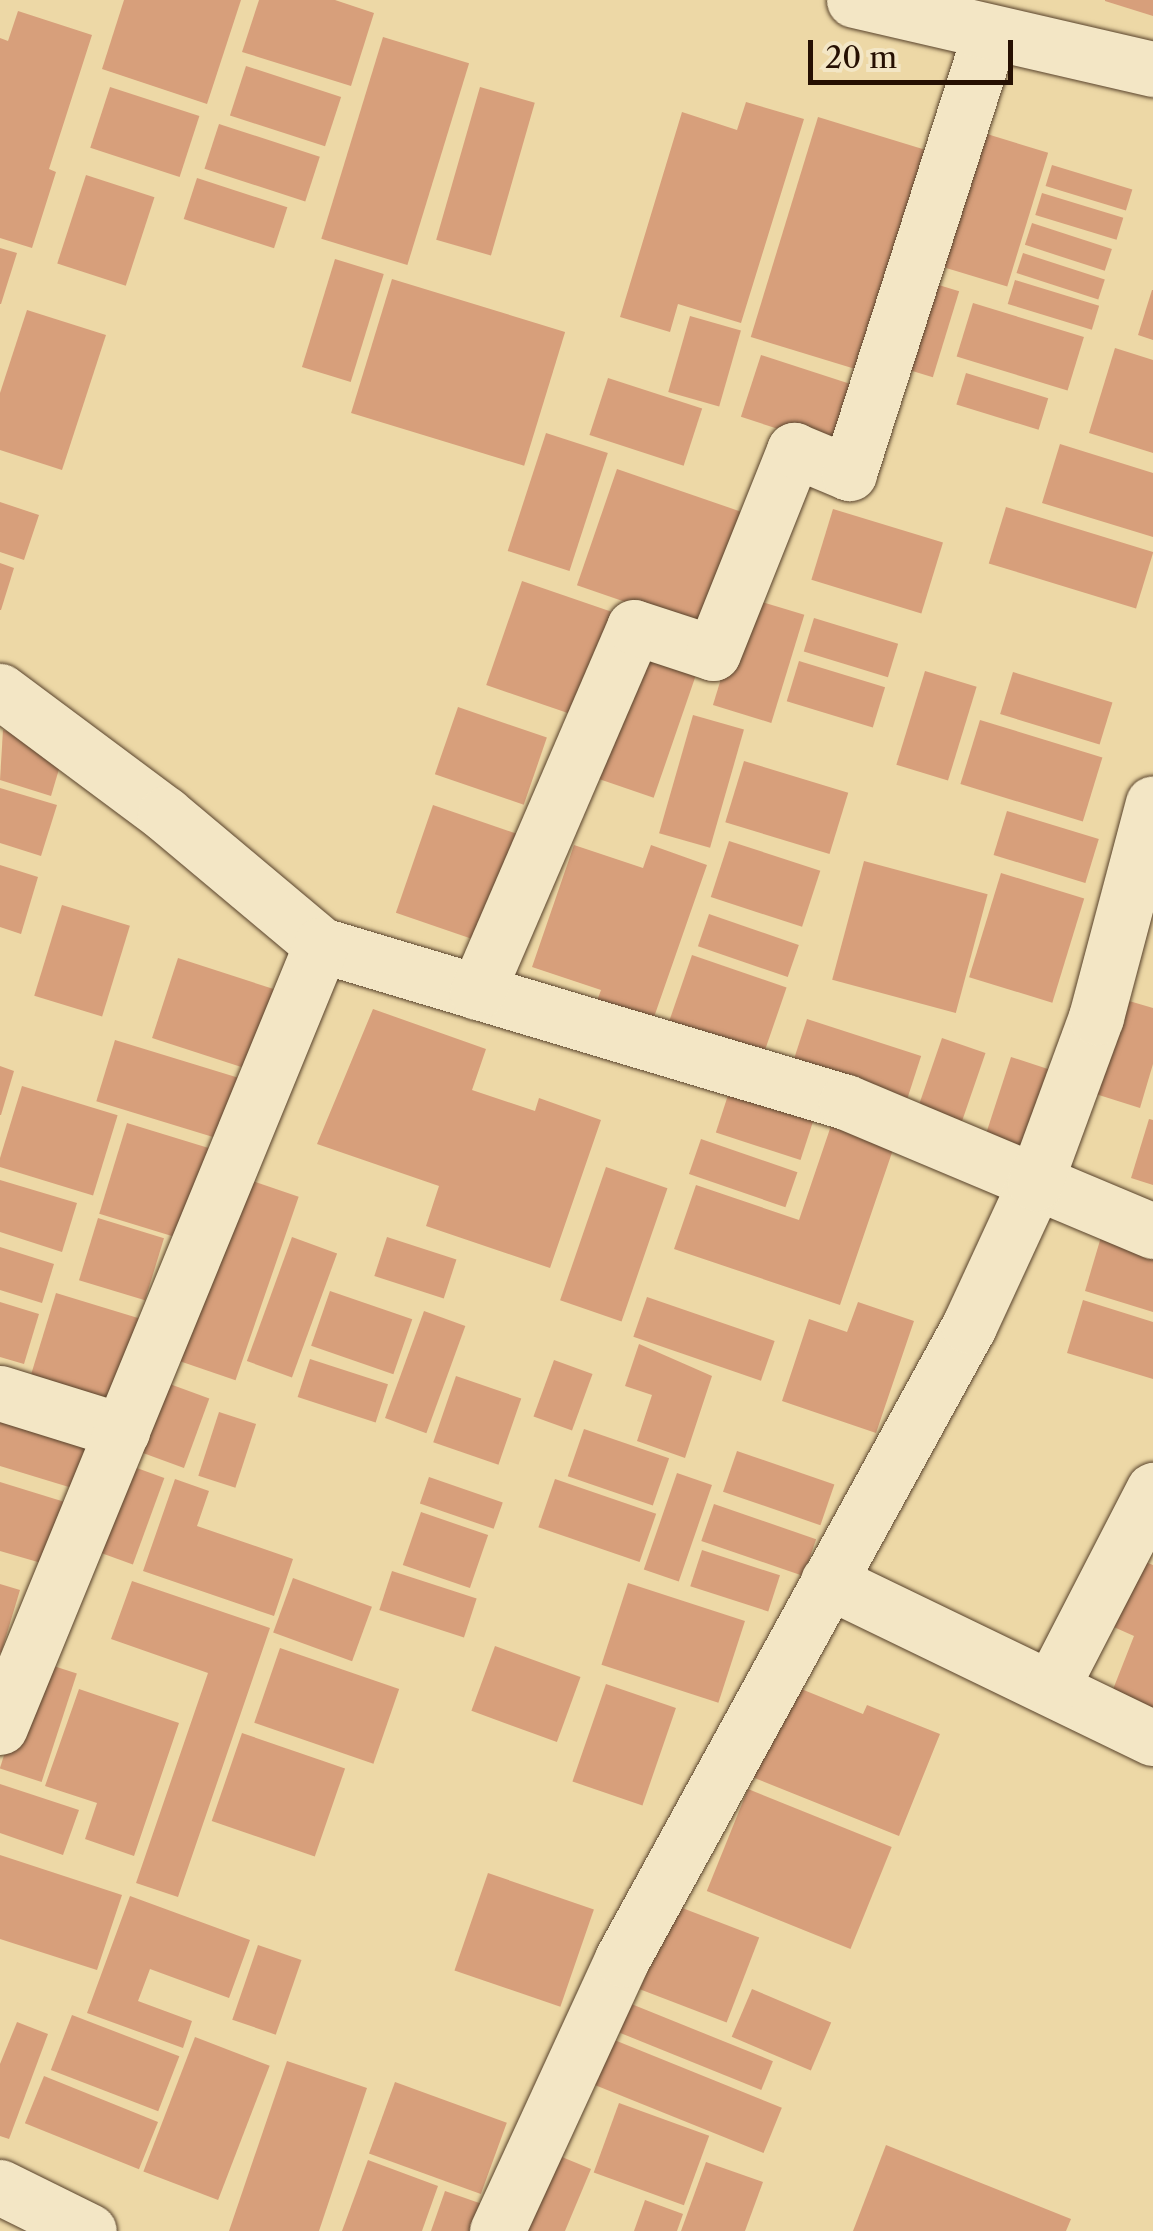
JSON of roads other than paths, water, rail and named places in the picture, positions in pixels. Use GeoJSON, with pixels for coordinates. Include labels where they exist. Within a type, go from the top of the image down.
{"type":"FeatureCollection","features":[{"type":"Feature","properties":{"kind":"street"},"geometry":{"type":"LineString","coordinates":[[854,0],[1153,69]]}},
{"type":"Feature","properties":{"kind":"street"},"geometry":{"type":"LineString","coordinates":[[478,992],[634,627],[713,654],[794,450],[849,473],[991,32]]}},
{"type":"Feature","properties":{"kind":"street"},"geometry":{"type":"LineString","coordinates":[[0,691],[165,814],[321,945],[846,1102],[971,1150],[1035,1183],[1153,1231]]}},
{"type":"Feature","properties":{"kind":"street"},"geometry":{"type":"LineString","coordinates":[[497,2231],[622,1959],[969,1326],[1035,1183],[1096,1017],[1153,803]]}},
{"type":"Feature","properties":{"kind":"street"},"geometry":{"type":"LineString","coordinates":[[0,1727],[321,945]]}},
{"type":"Feature","properties":{"kind":"street"},"geometry":{"type":"LineString","coordinates":[[0,1393],[122,1430]]}},
{"type":"Feature","properties":{"kind":"street"},"geometry":{"type":"LineString","coordinates":[[1051,1688],[1153,1490]]}},
{"type":"Feature","properties":{"kind":"street"},"geometry":{"type":"LineString","coordinates":[[828,1581],[1153,1738]]}},
{"type":"Feature","properties":{"kind":"street"},"geometry":{"type":"LineString","coordinates":[[0,2187],[89,2231]]}}]}
